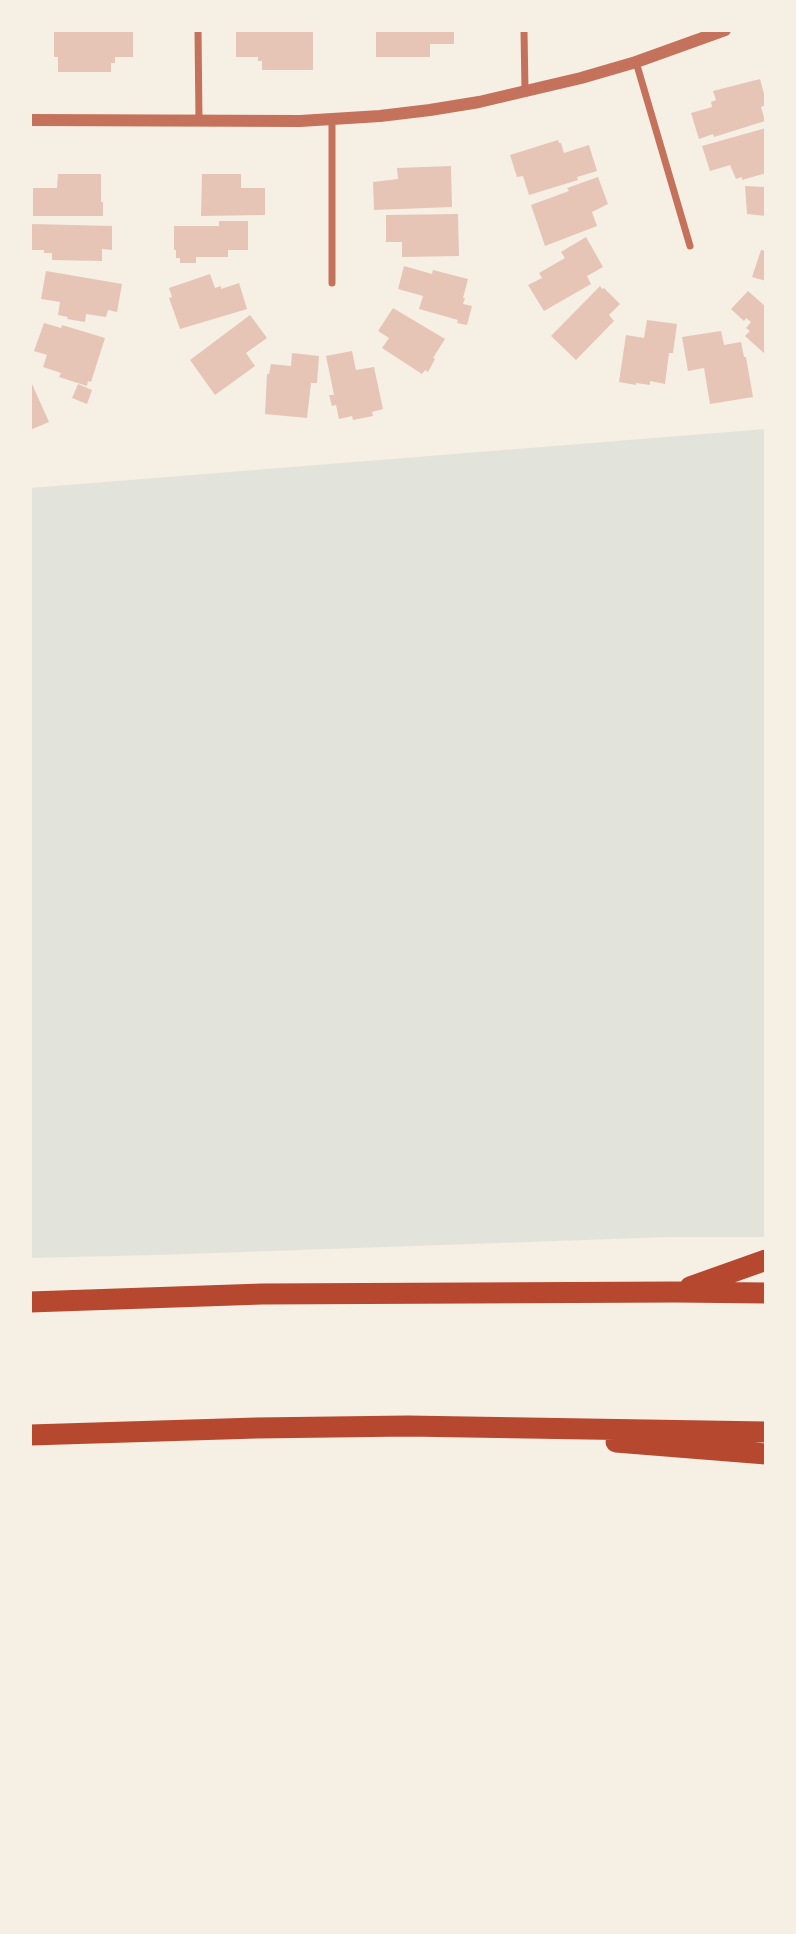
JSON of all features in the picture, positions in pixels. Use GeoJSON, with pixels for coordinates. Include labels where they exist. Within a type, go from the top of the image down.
{"type":"FeatureCollection","features":[{"type":"Feature","properties":{"kind":"highway"},"geometry":{"type":"LineString","coordinates":[[675,1292],[766,1260]]}},
{"type":"Feature","properties":{"kind":"highway"},"geometry":{"type":"LineString","coordinates":[[30,1303],[262,1294],[766,1293]]}},
{"type":"Feature","properties":{"kind":"highway"},"geometry":{"type":"LineString","coordinates":[[408,1426],[766,1454]]}},
{"type":"Feature","properties":{"kind":"highway"},"geometry":{"type":"LineString","coordinates":[[30,1435],[408,1426],[766,1432]]}},
{"type":"Feature","properties":{"kind":"street"},"geometry":{"type":"LineString","coordinates":[[198,30],[199,121]]}},
{"type":"Feature","properties":{"kind":"street"},"geometry":{"type":"LineString","coordinates":[[524,30],[525,91]]}},
{"type":"Feature","properties":{"kind":"street"},"geometry":{"type":"LineString","coordinates":[[30,120],[332,119],[430,110],[525,91],[636,62],[725,30]]}},
{"type":"Feature","properties":{"kind":"street"},"geometry":{"type":"LineString","coordinates":[[636,62],[690,246]]}},
{"type":"Feature","properties":{"kind":"street"},"geometry":{"type":"LineString","coordinates":[[332,119],[332,283]]}},
{"type":"Feature","properties":{"kind":"shaded area"},"geometry":{"type":"Polygon","coordinates":[[[766,429],[766,1237],[670,1237],[30,1258],[30,488],[766,429]]]}},
{"type":"Feature","properties":{"kind":"building"},"geometry":{"type":"Polygon","coordinates":[[[133,30],[133,57],[115,57],[115,63],[111,63],[111,72],[58,72],[58,57],[54,57],[54,32],[133,30]]]}},
{"type":"Feature","properties":{"kind":"building"},"geometry":{"type":"Polygon","coordinates":[[[236,30],[313,32],[313,70],[262,70],[262,61],[258,61],[258,57],[236,57],[236,30]]]}},
{"type":"Feature","properties":{"kind":"building"},"geometry":{"type":"Polygon","coordinates":[[[376,30],[454,30],[454,44],[430,44],[430,57],[376,57],[376,30]]]}},
{"type":"Feature","properties":{"kind":"building"},"geometry":{"type":"Polygon","coordinates":[[[760,79],[766,101],[766,105],[761,107],[765,121],[699,139],[691,113],[712,107],[711,102],[716,100],[713,91],[760,79]]]}},
{"type":"Feature","properties":{"kind":"building"},"geometry":{"type":"Polygon","coordinates":[[[766,128],[766,173],[742,180],[742,177],[736,179],[730,165],[710,171],[702,146],[766,128]]]}},
{"type":"Feature","properties":{"kind":"building"},"geometry":{"type":"Polygon","coordinates":[[[558,140],[564,153],[589,145],[597,171],[577,177],[578,180],[529,195],[523,176],[517,177],[510,155],[558,140]]]}},
{"type":"Feature","properties":{"kind":"building"},"geometry":{"type":"Polygon","coordinates":[[[451,166],[452,207],[374,210],[373,182],[398,179],[397,168],[451,166]]]}},
{"type":"Feature","properties":{"kind":"building"},"geometry":{"type":"Polygon","coordinates":[[[58,174],[101,174],[103,216],[33,216],[33,188],[57,188],[58,174]]]}},
{"type":"Feature","properties":{"kind":"building"},"geometry":{"type":"Polygon","coordinates":[[[202,174],[241,174],[241,188],[265,188],[265,215],[201,216],[202,174]]]}},
{"type":"Feature","properties":{"kind":"building"},"geometry":{"type":"Polygon","coordinates":[[[598,177],[608,204],[592,212],[597,226],[545,246],[531,205],[598,177]]]}},
{"type":"Feature","properties":{"kind":"building"},"geometry":{"type":"Polygon","coordinates":[[[745,186],[766,187],[766,216],[747,214],[745,186]]]}},
{"type":"Feature","properties":{"kind":"building"},"geometry":{"type":"Polygon","coordinates":[[[458,214],[459,256],[402,257],[402,242],[386,242],[386,215],[458,214]]]}},
{"type":"Feature","properties":{"kind":"building"},"geometry":{"type":"Polygon","coordinates":[[[219,221],[248,221],[248,250],[228,250],[228,257],[196,257],[196,263],[180,263],[174,250],[174,226],[219,226],[219,221]]]}},
{"type":"Feature","properties":{"kind":"building"},"geometry":{"type":"Polygon","coordinates":[[[32,224],[112,226],[112,250],[102,249],[102,261],[52,260],[52,253],[32,250],[32,224]]]}},
{"type":"Feature","properties":{"kind":"building"},"geometry":{"type":"Polygon","coordinates":[[[586,237],[603,267],[587,276],[591,284],[544,311],[528,285],[542,278],[539,273],[565,258],[561,252],[586,237]]]}},
{"type":"Feature","properties":{"kind":"building"},"geometry":{"type":"Polygon","coordinates":[[[761,250],[766,251],[766,281],[752,277],[761,250]]]}},
{"type":"Feature","properties":{"kind":"building"},"geometry":{"type":"Polygon","coordinates":[[[404,266],[432,274],[433,270],[468,279],[463,304],[472,306],[467,325],[419,309],[423,296],[398,289],[404,266]]]}},
{"type":"Feature","properties":{"kind":"building"},"geometry":{"type":"Polygon","coordinates":[[[46,271],[122,284],[117,312],[108,310],[106,317],[86,314],[85,322],[58,315],[60,302],[41,299],[46,271]]]}},
{"type":"Feature","properties":{"kind":"building"},"geometry":{"type":"Polygon","coordinates":[[[210,274],[215,288],[221,286],[221,289],[239,283],[247,309],[180,329],[169,298],[172,297],[169,288],[210,274]]]}},
{"type":"Feature","properties":{"kind":"building"},"geometry":{"type":"Polygon","coordinates":[[[600,286],[620,304],[609,315],[614,321],[576,360],[551,336],[600,286]]]}},
{"type":"Feature","properties":{"kind":"building"},"geometry":{"type":"Polygon","coordinates":[[[748,291],[766,307],[766,355],[745,336],[750,331],[746,328],[751,322],[746,318],[744,321],[731,309],[748,291]]]}},
{"type":"Feature","properties":{"kind":"building"},"geometry":{"type":"Polygon","coordinates":[[[393,308],[445,339],[428,372],[425,370],[422,374],[382,348],[389,338],[378,331],[393,308]]]}},
{"type":"Feature","properties":{"kind":"building"},"geometry":{"type":"Polygon","coordinates":[[[250,315],[267,338],[246,353],[255,366],[215,395],[190,360],[250,315]]]}},
{"type":"Feature","properties":{"kind":"building"},"geometry":{"type":"Polygon","coordinates":[[[647,320],[677,324],[673,353],[669,353],[665,384],[650,381],[650,385],[619,382],[626,335],[644,338],[647,320]]]}},
{"type":"Feature","properties":{"kind":"building"},"geometry":{"type":"Polygon","coordinates":[[[44,323],[61,328],[62,325],[105,338],[91,382],[88,381],[87,386],[59,377],[61,373],[43,367],[47,355],[34,351],[44,323]]]}},
{"type":"Feature","properties":{"kind":"building"},"geometry":{"type":"Polygon","coordinates":[[[721,331],[724,345],[741,342],[753,397],[710,404],[704,368],[688,371],[682,337],[721,331]]]}},
{"type":"Feature","properties":{"kind":"building"},"geometry":{"type":"Polygon","coordinates":[[[352,351],[356,370],[374,367],[383,409],[372,412],[373,416],[353,420],[352,416],[339,419],[336,405],[332,406],[329,395],[334,395],[326,356],[352,351]]]}},
{"type":"Feature","properties":{"kind":"building"},"geometry":{"type":"Polygon","coordinates":[[[292,353],[319,356],[317,383],[311,383],[307,418],[265,414],[267,374],[271,364],[291,366],[292,353]]]}},
{"type":"Feature","properties":{"kind":"building"},"geometry":{"type":"Polygon","coordinates":[[[32,384],[49,422],[30,430],[30,385],[32,384]]]}},
{"type":"Feature","properties":{"kind":"building"},"geometry":{"type":"Polygon","coordinates":[[[78,384],[92,390],[87,404],[72,398],[78,384]]]}}]}
